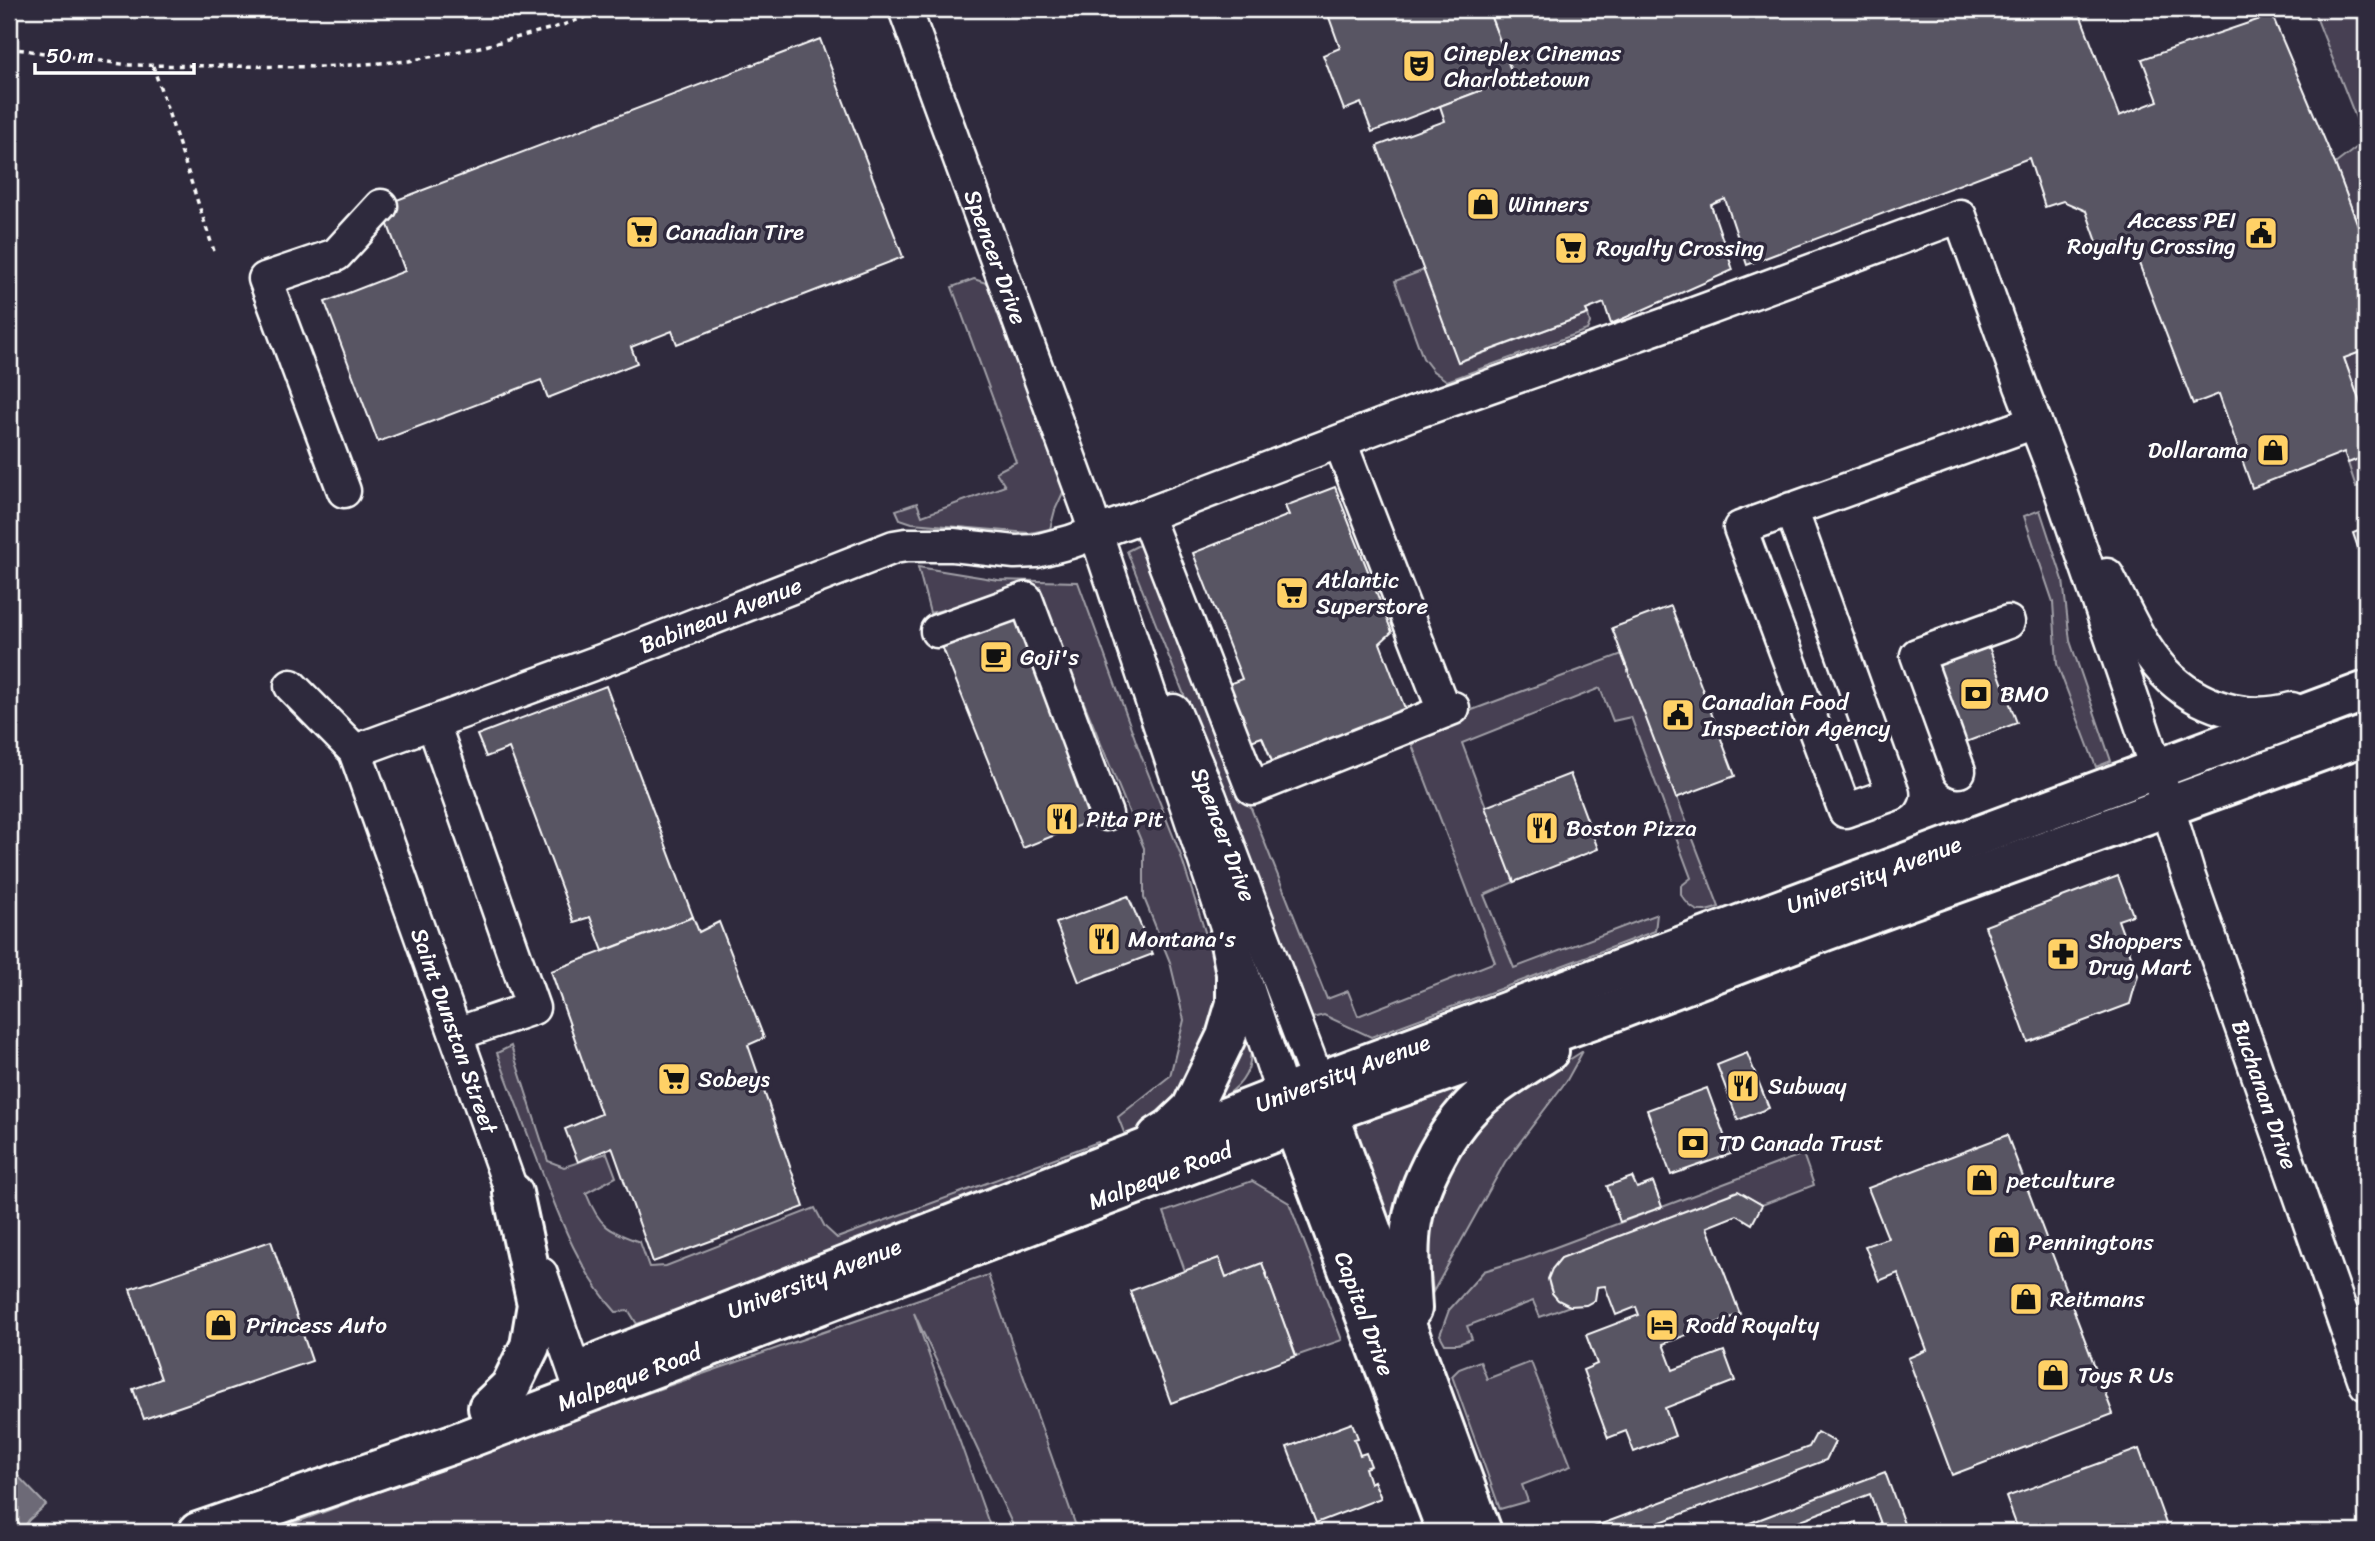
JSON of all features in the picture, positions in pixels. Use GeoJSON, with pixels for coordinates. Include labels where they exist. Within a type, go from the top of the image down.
{"type":"FeatureCollection","features":[{"type":"Feature","properties":{"kind":"main road","name":"University Avenue"},"geometry":{"type":"LineString","coordinates":[[332,1486],[424,1435],[488,1408],[579,1384],[656,1339],[1076,1177],[1323,1097],[1813,899],[2366,690]]}},
{"type":"Feature","properties":{"kind":"main road","name":"University Avenue"},"geometry":{"type":"LineString","coordinates":[[1323,1097],[1610,1013],[2366,735]]}},
{"type":"Feature","properties":{"kind":"main road"},"geometry":{"type":"LineString","coordinates":[[1076,1177],[1146,1144],[1171,1128],[1191,1110],[1226,1037],[1236,1003],[1236,973],[1229,938]]}},
{"type":"Feature","properties":{"kind":"main road"},"geometry":{"type":"LineString","coordinates":[[1413,1343],[1410,1239],[1413,1217],[1424,1181],[1449,1135],[1477,1101],[1512,1074],[1610,1013]]}},
{"type":"Feature","properties":{"kind":"main road","name":"Capital Drive"},"geometry":{"type":"LineString","coordinates":[[1323,1097],[1482,1532]]}},
{"type":"Feature","properties":{"kind":"main road","name":"Capital Drive"},"geometry":{"type":"LineString","coordinates":[[1288,1110],[1447,1532]]}},
{"type":"Feature","properties":{"kind":"main road","name":"Malpeque Road"},"geometry":{"type":"LineString","coordinates":[[198,1532],[332,1486],[579,1384],[1288,1110]]}},
{"type":"Feature","properties":{"kind":"main road"},"geometry":{"type":"LineString","coordinates":[[488,1408],[510,1387],[530,1346],[537,1304],[513,1193]]}},
{"type":"Feature","properties":{"kind":"street","name":"Spencer Drive"},"geometry":{"type":"LineString","coordinates":[[905,9],[1096,534],[1288,1110]]}},
{"type":"Feature","properties":{"kind":"street"},"geometry":{"type":"LineString","coordinates":[[344,491],[265,279],[336,255],[381,206]]}},
{"type":"Feature","properties":{"kind":"street","name":"Babineau Avenue"},"geometry":{"type":"LineString","coordinates":[[355,751],[631,650],[894,547],[953,545],[1015,552],[1036,551],[1096,534],[1419,411],[1664,325],[1960,216],[2035,422]]}},
{"type":"Feature","properties":{"kind":"street"},"geometry":{"type":"LineString","coordinates":[[1791,509],[1893,794],[1844,811],[1740,528],[1791,509],[2035,422],[2055,474],[2145,646],[2165,673],[2189,692],[2211,704],[2230,712],[2260,715],[2366,690]]}},
{"type":"Feature","properties":{"kind":"street"},"geometry":{"type":"LineString","coordinates":[[1146,515],[1252,788],[1449,710],[1340,442]]}},
{"type":"Feature","properties":{"kind":"street","name":"Buchanan Drive"},"geometry":{"type":"LineString","coordinates":[[2055,474],[2156,768],[2194,890],[2366,1384]]}},
{"type":"Feature","properties":{"kind":"street","name":"Spencer Drive"},"geometry":{"type":"LineString","coordinates":[[1096,534],[1210,797],[1323,1097]]}},
{"type":"Feature","properties":{"kind":"street"},"geometry":{"type":"LineString","coordinates":[[937,632],[1026,599],[1106,814]]}},
{"type":"Feature","properties":{"kind":"street"},"geometry":{"type":"LineString","coordinates":[[1959,771],[1917,655],[2008,622]]}},
{"type":"Feature","properties":{"kind":"street","name":"Saint Dunstan Street"},"geometry":{"type":"LineString","coordinates":[[291,686],[355,751],[579,1384]]}},
{"type":"Feature","properties":{"kind":"street"},"geometry":{"type":"LineString","coordinates":[[433,723],[533,1008],[456,1034]]}},
{"type":"Feature","properties":{"kind":"path"},"geometry":{"type":"LineString","coordinates":[[9,48],[129,65],[321,67],[409,61],[485,46],[560,26],[609,9]]}},
{"type":"Feature","properties":{"kind":"path"},"geometry":{"type":"LineString","coordinates":[[153,65],[214,251]]}},
{"type":"Feature","properties":{"kind":"shaded area"},"geometry":{"type":"Polygon","coordinates":[[[2313,9],[2366,9],[2366,247],[2335,164],[2365,141],[2313,9]]]}},
{"type":"Feature","properties":{"kind":"shaded area"},"geometry":{"type":"Polygon","coordinates":[[[1424,270],[1459,362],[1588,314],[1590,323],[1587,330],[1447,381],[1433,371],[1423,358],[1395,281],[1424,270]]]}},
{"type":"Feature","properties":{"kind":"shaded area"},"geometry":{"type":"Polygon","coordinates":[[[974,279],[992,285],[1066,486],[1050,529],[1030,533],[912,523],[900,519],[896,510],[917,503],[922,516],[1005,486],[996,472],[1016,462],[952,287],[974,279]]]}},
{"type":"Feature","properties":{"kind":"shaded area"},"geometry":{"type":"Polygon","coordinates":[[[2366,350],[2366,419],[2344,358],[2366,350]]]}},
{"type":"Feature","properties":{"kind":"shaded area"},"geometry":{"type":"Polygon","coordinates":[[[2366,456],[2366,484],[2356,487],[2348,463],[2366,456]]]}},
{"type":"Feature","properties":{"kind":"shaded area"},"geometry":{"type":"Polygon","coordinates":[[[2040,510],[2063,580],[2070,641],[2111,761],[2096,767],[2057,664],[2053,602],[2024,516],[2040,510]]]}},
{"type":"Feature","properties":{"kind":"shaded area"},"geometry":{"type":"Polygon","coordinates":[[[1145,542],[1327,999],[1348,991],[1358,1016],[1495,962],[1412,745],[1448,719],[1622,654],[1719,907],[1706,911],[1697,910],[1681,895],[1681,886],[1691,878],[1631,717],[1613,721],[1600,688],[1462,743],[1514,882],[1484,895],[1514,968],[1657,914],[1655,931],[1371,1037],[1324,1015],[1312,1018],[1127,551],[1145,542]]]}},
{"type":"Feature","properties":{"kind":"shaded area"},"geometry":{"type":"Polygon","coordinates":[[[918,567],[998,580],[1078,582],[1180,853],[1220,979],[1213,1028],[1165,1119],[1125,1135],[1118,1117],[1170,1076],[1184,1020],[1170,962],[1144,898],[1144,848],[1063,652],[1040,587],[930,613],[918,567]]]}},
{"type":"Feature","properties":{"kind":"shaded area"},"geometry":{"type":"Polygon","coordinates":[[[1241,1002],[1249,1034],[1250,1061],[1247,1073],[1228,1094],[1211,1103],[1241,1002]]]}},
{"type":"Feature","properties":{"kind":"shaded area"},"geometry":{"type":"Polygon","coordinates":[[[511,1046],[548,1161],[564,1167],[607,1153],[616,1177],[586,1193],[595,1213],[606,1226],[640,1242],[649,1267],[666,1266],[815,1208],[825,1227],[837,1238],[1098,1142],[1102,1148],[775,1278],[637,1324],[629,1311],[616,1312],[603,1296],[571,1242],[497,1053],[511,1046]]]}},
{"type":"Feature","properties":{"kind":"shaded area"},"geometry":{"type":"Polygon","coordinates":[[[1583,1051],[1567,1080],[1505,1162],[1433,1292],[1430,1246],[1432,1223],[1444,1179],[1453,1159],[1466,1139],[1492,1112],[1583,1051]]]}},
{"type":"Feature","properties":{"kind":"shaded area"},"geometry":{"type":"Polygon","coordinates":[[[1487,1073],[1394,1252],[1350,1126],[1487,1073]]]}},
{"type":"Feature","properties":{"kind":"shaded area"},"geometry":{"type":"Polygon","coordinates":[[[1803,1154],[1814,1185],[1762,1205],[1737,1191],[1561,1258],[1555,1265],[1549,1285],[1555,1296],[1570,1306],[1540,1317],[1533,1301],[1467,1326],[1472,1339],[1458,1344],[1445,1344],[1440,1335],[1449,1310],[1484,1271],[1524,1259],[1803,1154]]]}},
{"type":"Feature","properties":{"kind":"shaded area"},"geometry":{"type":"Polygon","coordinates":[[[1252,1181],[1289,1203],[1342,1340],[1296,1356],[1262,1263],[1226,1277],[1219,1258],[1185,1271],[1164,1212],[1252,1181]]]}},
{"type":"Feature","properties":{"kind":"shaded area"},"geometry":{"type":"Polygon","coordinates":[[[988,1275],[1078,1532],[1016,1532],[914,1313],[992,1532],[270,1532],[593,1412],[988,1275]]]}},
{"type":"Feature","properties":{"kind":"shaded area"},"geometry":{"type":"Polygon","coordinates":[[[1480,1361],[1487,1379],[1531,1362],[1571,1466],[1522,1485],[1528,1501],[1500,1509],[1452,1376],[1459,1369],[1480,1361]]]}},
{"type":"Feature","properties":{"kind":"shaded area"},"geometry":{"type":"Polygon","coordinates":[[[9,1472],[17,1475],[46,1505],[29,1520],[21,1532],[9,1532],[9,1472]]]}},
{"type":"Feature","properties":{"kind":"building","name":"Cineplex Cinemas Charlottetown"},"geometry":{"type":"Polygon","coordinates":[[[1326,9],[1488,9],[1514,78],[1372,132],[1361,103],[1344,110],[1323,55],[1340,48],[1326,9]]]}},
{"type":"Feature","properties":{"kind":"building","name":"Royalty Crossing"},"geometry":{"type":"Polygon","coordinates":[[[1488,9],[2078,9],[2119,116],[2158,101],[2142,59],[2272,15],[2335,164],[2366,247],[2366,350],[2344,358],[2366,419],[2366,456],[2348,463],[2344,452],[2252,488],[2219,394],[2193,404],[2130,240],[2100,250],[2086,211],[2063,201],[2045,207],[2029,158],[1747,265],[1725,199],[1711,205],[1733,270],[1611,324],[1604,303],[1586,310],[1588,314],[1458,362],[1377,146],[1445,121],[1440,106],[1514,78],[1488,9]]]}},
{"type":"Feature","properties":{"kind":"building","name":"Canadian Tire"},"geometry":{"type":"Polygon","coordinates":[[[820,39],[903,257],[677,344],[672,331],[631,347],[637,363],[548,398],[541,380],[378,442],[325,302],[405,271],[381,206],[820,39]]]}},
{"type":"Feature","properties":{"kind":"building","name":"Atlantic Superstore"},"geometry":{"type":"Polygon","coordinates":[[[1335,487],[1392,632],[1380,643],[1406,711],[1273,764],[1262,737],[1248,742],[1226,685],[1242,679],[1193,553],[1289,515],[1285,506],[1335,487]]]}},
{"type":"Feature","properties":{"kind":"building"},"geometry":{"type":"Polygon","coordinates":[[[2366,528],[2366,571],[2353,533],[2366,528]]]}},
{"type":"Feature","properties":{"kind":"building","name":"Canadian Food Inspection Agency"},"geometry":{"type":"Polygon","coordinates":[[[1671,606],[1735,776],[1676,798],[1612,628],[1671,606]]]}},
{"type":"Feature","properties":{"kind":"building"},"geometry":{"type":"Polygon","coordinates":[[[1016,620],[1095,819],[1023,848],[942,646],[1016,620]]]}},
{"type":"Feature","properties":{"kind":"building"},"geometry":{"type":"Polygon","coordinates":[[[1989,647],[2017,723],[1958,745],[1930,668],[1989,647]]]}},
{"type":"Feature","properties":{"kind":"building"},"geometry":{"type":"Polygon","coordinates":[[[606,686],[693,917],[603,951],[590,917],[574,922],[509,748],[486,757],[477,735],[606,686]]]}},
{"type":"Feature","properties":{"kind":"building","name":"Boston Pizza"},"geometry":{"type":"Polygon","coordinates":[[[1570,774],[1598,849],[1514,882],[1485,807],[1570,774]]]}},
{"type":"Feature","properties":{"kind":"building","name":"Shoppers Drug Mart"},"geometry":{"type":"Polygon","coordinates":[[[2118,876],[2133,915],[2118,920],[2138,975],[2130,1004],[2028,1042],[1985,926],[2118,876]]]}},
{"type":"Feature","properties":{"kind":"building","name":"Montana's"},"geometry":{"type":"Polygon","coordinates":[[[1128,896],[1153,954],[1079,982],[1056,923],[1128,896]]]}},
{"type":"Feature","properties":{"kind":"building","name":"Sobeys"},"geometry":{"type":"Polygon","coordinates":[[[693,917],[699,932],[719,922],[764,1038],[748,1045],[804,1207],[653,1262],[612,1147],[578,1162],[565,1129],[601,1114],[551,971],[693,917]]]}},
{"type":"Feature","properties":{"kind":"building","name":"Subway"},"geometry":{"type":"Polygon","coordinates":[[[1747,1053],[1769,1108],[1738,1120],[1717,1065],[1747,1053]]]}},
{"type":"Feature","properties":{"kind":"building","name":"TD Canada Trust"},"geometry":{"type":"Polygon","coordinates":[[[1707,1088],[1731,1154],[1671,1175],[1647,1110],[1707,1088]]]}},
{"type":"Feature","properties":{"kind":"building"},"geometry":{"type":"Polygon","coordinates":[[[2007,1135],[2113,1414],[1952,1475],[1908,1358],[1927,1350],[1898,1273],[1879,1281],[1865,1246],[1888,1238],[1868,1188],[2007,1135]]]}},
{"type":"Feature","properties":{"kind":"building"},"geometry":{"type":"Polygon","coordinates":[[[1632,1177],[1637,1188],[1653,1182],[1662,1207],[1620,1222],[1607,1186],[1632,1177]]]}},
{"type":"Feature","properties":{"kind":"building","name":"Rodd Royalty"},"geometry":{"type":"Polygon","coordinates":[[[1738,1191],[1762,1205],[1752,1224],[1737,1215],[1707,1227],[1740,1314],[1663,1344],[1673,1370],[1724,1351],[1735,1381],[1665,1408],[1675,1436],[1634,1452],[1626,1431],[1608,1438],[1583,1370],[1597,1364],[1586,1335],[1639,1315],[1636,1307],[1616,1315],[1605,1286],[1597,1287],[1595,1300],[1586,1305],[1570,1306],[1558,1300],[1552,1293],[1548,1279],[1561,1258],[1738,1191]]]}},
{"type":"Feature","properties":{"kind":"building","name":"Princess Auto"},"geometry":{"type":"Polygon","coordinates":[[[271,1241],[312,1361],[144,1419],[133,1389],[161,1379],[130,1289],[271,1241]]]}},
{"type":"Feature","properties":{"kind":"building"},"geometry":{"type":"Polygon","coordinates":[[[1219,1258],[1226,1277],[1262,1263],[1296,1356],[1171,1403],[1130,1291],[1219,1258]]]}},
{"type":"Feature","properties":{"kind":"building"},"geometry":{"type":"Polygon","coordinates":[[[1352,1423],[1358,1438],[1354,1439],[1360,1455],[1366,1453],[1371,1466],[1365,1468],[1370,1483],[1374,1481],[1381,1498],[1316,1523],[1287,1447],[1352,1423]]]}},
{"type":"Feature","properties":{"kind":"building"},"geometry":{"type":"Polygon","coordinates":[[[1817,1432],[1835,1442],[1826,1460],[1634,1532],[1580,1532],[1809,1447],[1817,1432]]]}},
{"type":"Feature","properties":{"kind":"building"},"geometry":{"type":"Polygon","coordinates":[[[2139,1449],[2169,1532],[2019,1532],[2006,1497],[2139,1449]]]}},
{"type":"Feature","properties":{"kind":"building"},"geometry":{"type":"Polygon","coordinates":[[[1885,1472],[1907,1532],[1884,1532],[1870,1494],[1769,1532],[1726,1532],[1885,1472]]]}},
{"type":"Feature","properties":{"kind":"building"},"geometry":{"type":"Polygon","coordinates":[[[1856,1522],[1860,1532],[1831,1532],[1856,1522]]]}},
{"type":"Feature","properties":{"kind":"place","name":"Cineplex Cinemas Charlottetown"},"geometry":{"type":"Point","coordinates":[1419,66]}},
{"type":"Feature","properties":{"kind":"place","name":"Winners"},"geometry":{"type":"Point","coordinates":[1483,204]}},
{"type":"Feature","properties":{"kind":"place","name":"Canadian Tire"},"geometry":{"type":"Point","coordinates":[642,232]}},
{"type":"Feature","properties":{"kind":"place","name":"Access PEI Royalty Crossing"},"geometry":{"type":"Point","coordinates":[2261,233]}},
{"type":"Feature","properties":{"kind":"place","name":"Royalty Crossing"},"geometry":{"type":"Point","coordinates":[1571,248]}},
{"type":"Feature","properties":{"kind":"place","name":"Dollarama"},"geometry":{"type":"Point","coordinates":[2273,450]}},
{"type":"Feature","properties":{"kind":"place","name":"Atlantic Superstore"},"geometry":{"type":"Point","coordinates":[1292,593]}},
{"type":"Feature","properties":{"kind":"place","name":"Goji's"},"geometry":{"type":"Point","coordinates":[996,657]}},
{"type":"Feature","properties":{"kind":"place","name":"BMO"},"geometry":{"type":"Point","coordinates":[1976,694]}},
{"type":"Feature","properties":{"kind":"place","name":"Canadian Food Inspection Agency"},"geometry":{"type":"Point","coordinates":[1678,715]}},
{"type":"Feature","properties":{"kind":"place","name":"Pita Pit"},"geometry":{"type":"Point","coordinates":[1062,819]}},
{"type":"Feature","properties":{"kind":"place","name":"Boston Pizza"},"geometry":{"type":"Point","coordinates":[1542,828]}},
{"type":"Feature","properties":{"kind":"place","name":"Montana's"},"geometry":{"type":"Point","coordinates":[1104,939]}},
{"type":"Feature","properties":{"kind":"place","name":"Shoppers Drug Mart"},"geometry":{"type":"Point","coordinates":[2063,954]}},
{"type":"Feature","properties":{"kind":"place","name":"Sobeys"},"geometry":{"type":"Point","coordinates":[674,1079]}},
{"type":"Feature","properties":{"kind":"place","name":"Subway"},"geometry":{"type":"Point","coordinates":[1743,1086]}},
{"type":"Feature","properties":{"kind":"place","name":"TD Canada Trust"},"geometry":{"type":"Point","coordinates":[1693,1143]}},
{"type":"Feature","properties":{"kind":"place","name":"petculture"},"geometry":{"type":"Point","coordinates":[1982,1180]}},
{"type":"Feature","properties":{"kind":"place","name":"Penningtons"},"geometry":{"type":"Point","coordinates":[2004,1242]}},
{"type":"Feature","properties":{"kind":"place","name":"Reitmans"},"geometry":{"type":"Point","coordinates":[2026,1299]}},
{"type":"Feature","properties":{"kind":"place","name":"Princess Auto"},"geometry":{"type":"Point","coordinates":[221,1325]}},
{"type":"Feature","properties":{"kind":"place","name":"Rodd Royalty"},"geometry":{"type":"Point","coordinates":[1662,1325]}},
{"type":"Feature","properties":{"kind":"place","name":"Toys R Us"},"geometry":{"type":"Point","coordinates":[2053,1375]}}]}
